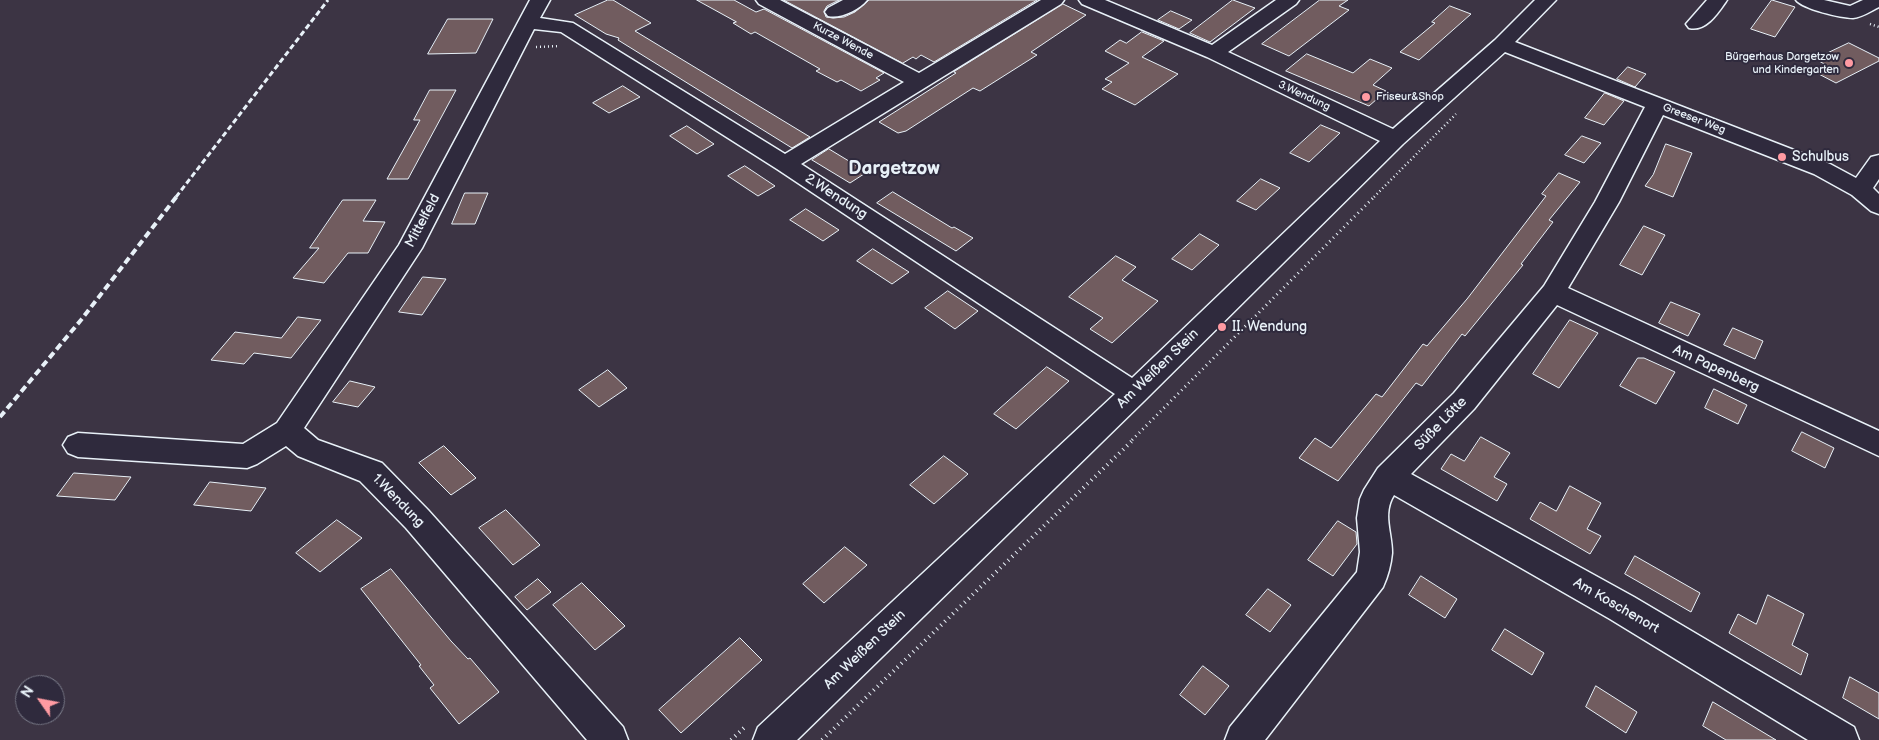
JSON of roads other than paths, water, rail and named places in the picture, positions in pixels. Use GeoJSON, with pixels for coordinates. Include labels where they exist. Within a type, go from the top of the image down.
{"type":"FeatureCollection","features":[{"type":"Feature","properties":{"kind":"street","name":"Mittelfeld"},"geometry":{"type":"LineString","coordinates":[[287,432],[410,248],[540,0]]}},
{"type":"Feature","properties":{"kind":"street","name":"Kurze Wende"},"geometry":{"type":"LineString","coordinates":[[766,0],[920,82]]}},
{"type":"Feature","properties":{"kind":"street"},"geometry":{"type":"LineString","coordinates":[[835,12],[857,0]]}},
{"type":"Feature","properties":{"kind":"street"},"geometry":{"type":"LineString","coordinates":[[785,164],[1054,0]]}},
{"type":"Feature","properties":{"kind":"street"},"geometry":{"type":"LineString","coordinates":[[1214,53],[1289,0]]}},
{"type":"Feature","properties":{"kind":"street","name":"Am Weißen Stein"},"geometry":{"type":"LineString","coordinates":[[780,737],[1395,139],[1502,44],[1546,0]]}},
{"type":"Feature","properties":{"kind":"street"},"geometry":{"type":"LineString","coordinates":[[1696,24],[1717,0]]}},
{"type":"Feature","properties":{"kind":"street"},"geometry":{"type":"LineString","coordinates":[[1806,0],[1825,7],[1852,12],[1879,0]]}},
{"type":"Feature","properties":{"kind":"street","name":"3.Wendung"},"geometry":{"type":"LineString","coordinates":[[1095,1],[1214,53],[1395,139]]}},
{"type":"Feature","properties":{"kind":"street","name":"2.Wendung"},"geometry":{"type":"LineString","coordinates":[[529,23],[566,27],[785,164],[1134,393]]}},
{"type":"Feature","properties":{"kind":"street","name":"Greeser Weg"},"geometry":{"type":"LineString","coordinates":[[1502,44],[1822,169],[1860,190],[1879,206]]}},
{"type":"Feature","properties":{"kind":"street","name":"Süße Lötte"},"geometry":{"type":"LineString","coordinates":[[1243,740],[1372,577],[1376,552],[1372,518],[1375,499],[1389,477],[1464,401],[1553,292],[1607,202],[1657,105]]}},
{"type":"Feature","properties":{"kind":"street"},"geometry":{"type":"LineString","coordinates":[[1860,190],[1879,162]]}},
{"type":"Feature","properties":{"kind":"street","name":"Am Papenberg"},"geometry":{"type":"LineString","coordinates":[[1553,292],[1879,444]]}},
{"type":"Feature","properties":{"kind":"street"},"geometry":{"type":"LineString","coordinates":[[78,445],[247,456],[287,432]]}},
{"type":"Feature","properties":{"kind":"street","name":"1.Wendung"},"geometry":{"type":"LineString","coordinates":[[287,432],[308,448],[371,472],[418,519],[610,740]]}},
{"type":"Feature","properties":{"kind":"street","name":"Am Koschenort"},"geometry":{"type":"LineString","coordinates":[[1389,477],[1622,608],[1840,740]]}},
{"type":"Feature","properties":{"kind":"railway"},"geometry":{"type":"LineString","coordinates":[[176,197],[328,0]]}},
{"type":"Feature","properties":{"kind":"railway"},"geometry":{"type":"LineString","coordinates":[[0,417],[81,320],[177,196]]}},
{"type":"Feature","properties":{"kind":"place","name":"Bürgerhaus Dargetzow und Kindergarten"},"geometry":{"type":"Point","coordinates":[1849,63]}},
{"type":"Feature","properties":{"kind":"place","name":"Friseur&Shop"},"geometry":{"type":"Point","coordinates":[1366,97]}},
{"type":"Feature","properties":{"kind":"place","name":"Schulbus"},"geometry":{"type":"Point","coordinates":[1782,157]}},
{"type":"Feature","properties":{"kind":"place","name":"II. Wendung"},"geometry":{"type":"Point","coordinates":[1222,327]}},
{"type":"Feature","properties":{"kind":"district","name":"Dargetzow"},"geometry":{"type":"Point","coordinates":[894,169]}}]}
